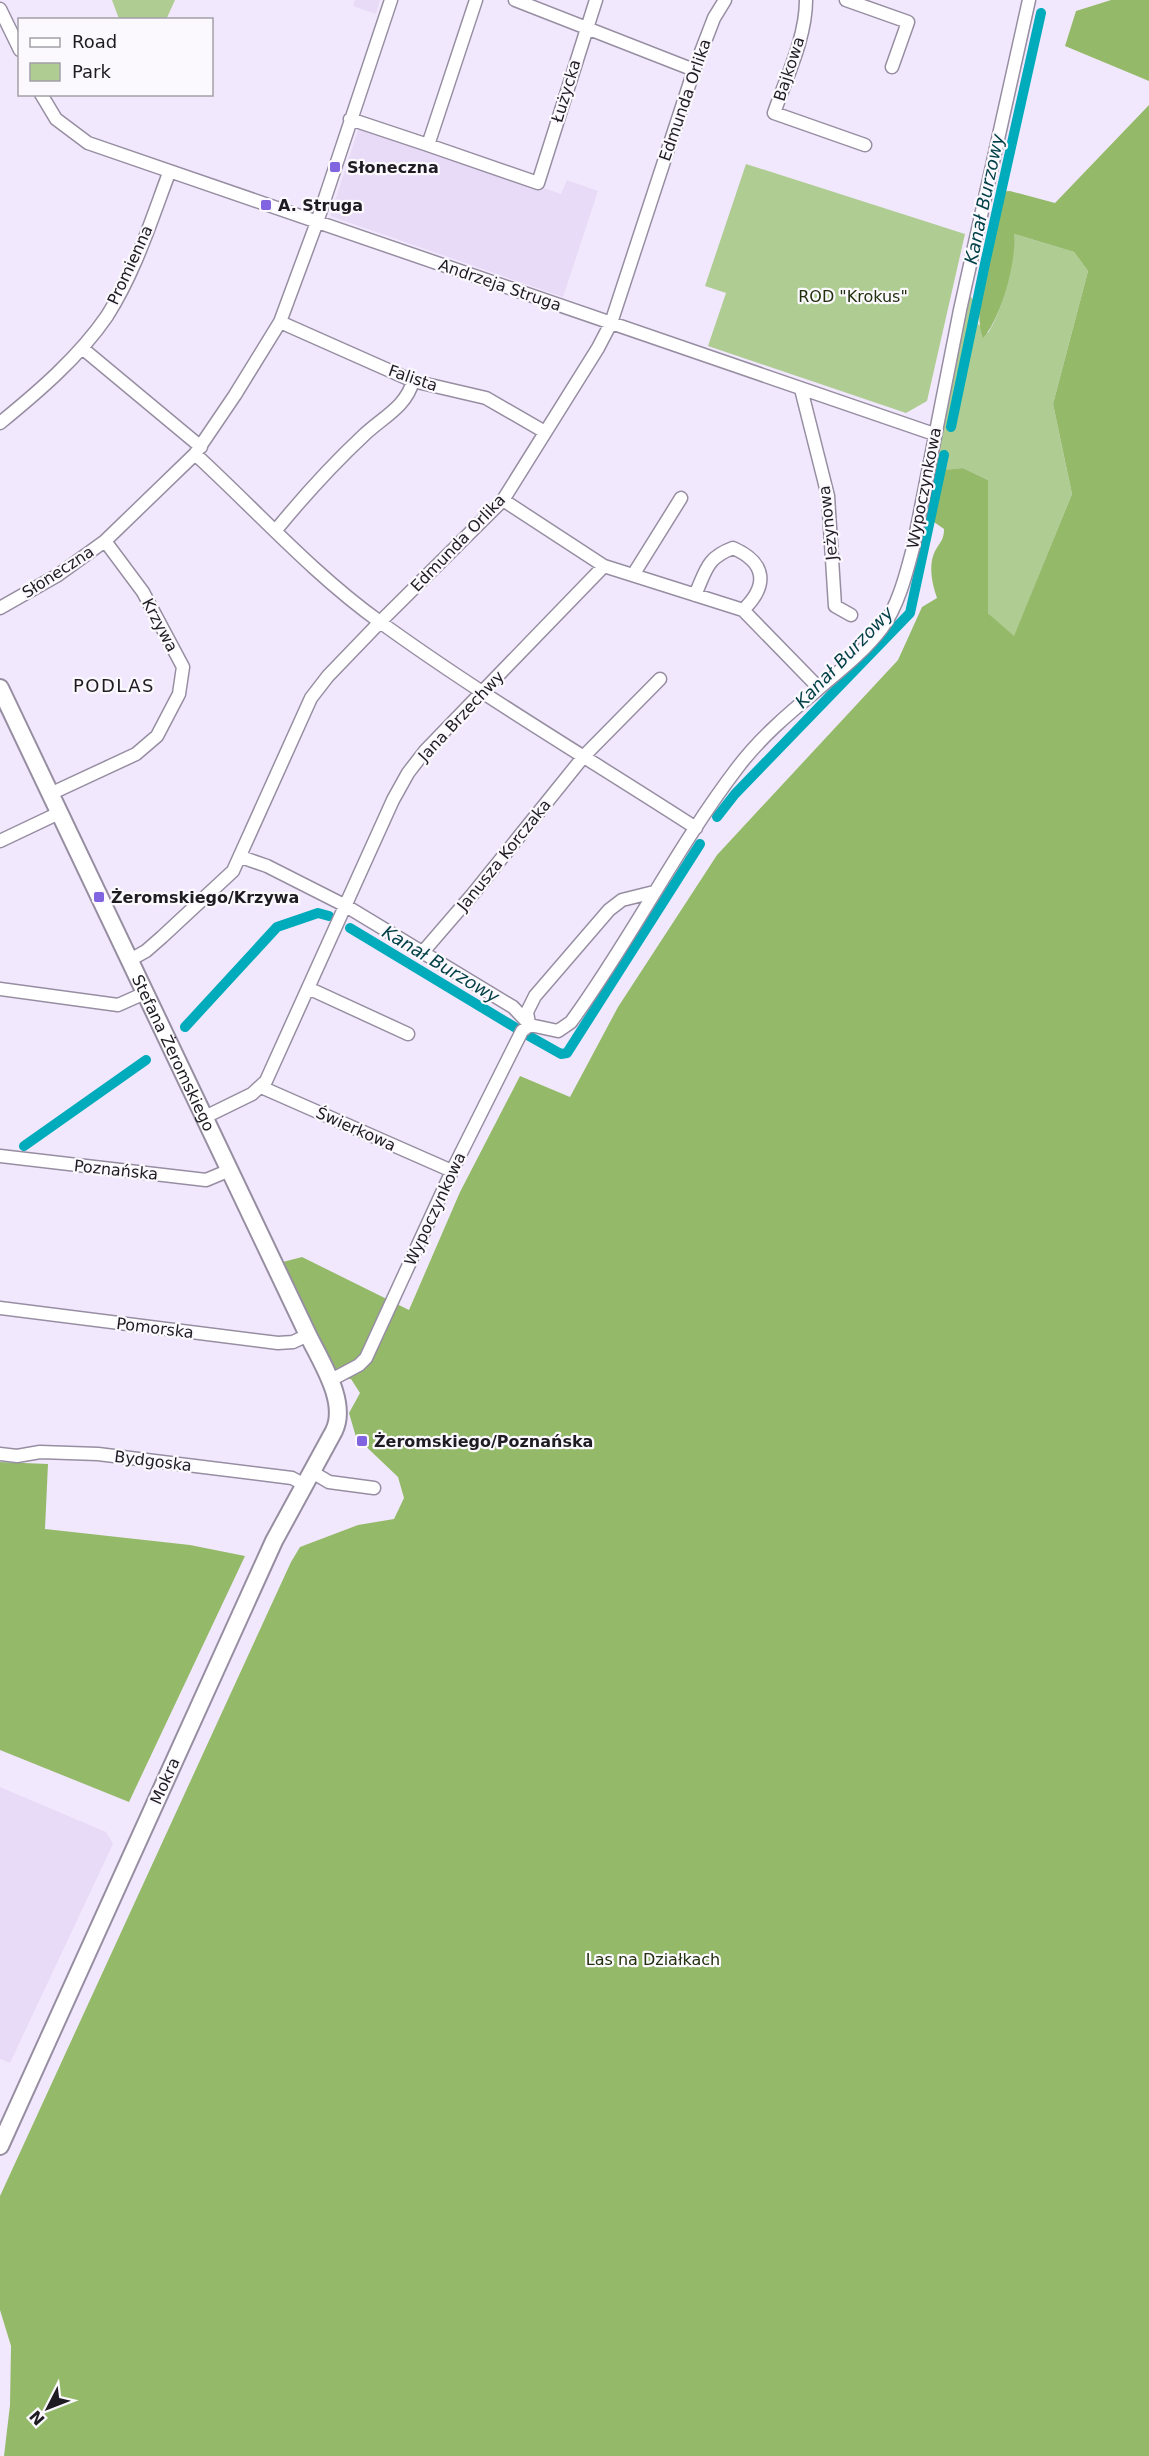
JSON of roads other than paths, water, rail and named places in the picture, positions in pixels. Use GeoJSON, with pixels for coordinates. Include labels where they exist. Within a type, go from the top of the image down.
{"type":"FeatureCollection","features":[{"type":"Feature","properties":{"kind":"street","name":"Słoneczna"},"geometry":{"type":"LineString","coordinates":[[0,608],[58,575],[105,541],[198,451],[280,322],[317,222],[390,0]]}},
{"type":"Feature","properties":{"kind":"street"},"geometry":{"type":"LineString","coordinates":[[350,119],[428,145],[476,0]]}},
{"type":"Feature","properties":{"kind":"street"},"geometry":{"type":"LineString","coordinates":[[515,0],[694,70]]}},
{"type":"Feature","properties":{"kind":"street","name":"Łużycka"},"geometry":{"type":"LineString","coordinates":[[428,145],[538,183],[596,0]]}},
{"type":"Feature","properties":{"kind":"street","name":"Edmunda Orlika"},"geometry":{"type":"LineString","coordinates":[[130,960],[146,951],[233,871],[311,698],[328,676],[503,500],[611,323],[694,70],[714,18],[725,0]]}},
{"type":"Feature","properties":{"kind":"street","name":"Bajkowa"},"geometry":{"type":"LineString","coordinates":[[806,0],[806,12],[799,40],[774,113],[865,145]]}},
{"type":"Feature","properties":{"kind":"street"},"geometry":{"type":"LineString","coordinates":[[846,0],[908,22],[892,67]]}},
{"type":"Feature","properties":{"kind":"street","name":"Wypoczynkowa"},"geometry":{"type":"LineString","coordinates":[[530,1025],[558,1031],[571,1022],[631,933],[654,892],[696,828],[746,757],[771,730],[848,665],[883,627],[890,614],[904,582],[913,548],[934,434],[1029,0]]}},
{"type":"Feature","properties":{"kind":"street"},"geometry":{"type":"LineString","coordinates":[[0,9],[18,46]]}},
{"type":"Feature","properties":{"kind":"street","name":"Andrzeja Struga"},"geometry":{"type":"LineString","coordinates":[[42,96],[56,119],[88,143],[169,173],[934,434]]}},
{"type":"Feature","properties":{"kind":"street","name":"Promienna"},"geometry":{"type":"LineString","coordinates":[[0,423],[28,400],[82,348],[106,316],[126,283],[169,173]]}},
{"type":"Feature","properties":{"kind":"street","name":"Falista"},"geometry":{"type":"LineString","coordinates":[[280,322],[413,381],[486,398],[545,432]]}},
{"type":"Feature","properties":{"kind":"street"},"geometry":{"type":"LineString","coordinates":[[82,348],[198,451],[327,578],[380,622],[696,828]]}},
{"type":"Feature","properties":{"kind":"street"},"geometry":{"type":"LineString","coordinates":[[276,530],[365,434],[399,406],[410,394],[413,381]]}},
{"type":"Feature","properties":{"kind":"street","name":"Jeżynowa"},"geometry":{"type":"LineString","coordinates":[[801,389],[828,496],[835,606],[851,615]]}},
{"type":"Feature","properties":{"kind":"street"},"geometry":{"type":"LineString","coordinates":[[633,575],[681,498]]}},
{"type":"Feature","properties":{"kind":"street"},"geometry":{"type":"LineString","coordinates":[[503,500],[604,566],[743,610],[819,688]]}},
{"type":"Feature","properties":{"kind":"street","name":"Krzywa"},"geometry":{"type":"LineString","coordinates":[[50,794],[136,754],[157,736],[179,694],[183,667],[143,592],[105,541]]}},
{"type":"Feature","properties":{"kind":"street"},"geometry":{"type":"LineString","coordinates":[[695,595],[709,564],[719,553],[733,548],[746,554],[758,566],[761,584],[756,598],[743,610]]}},
{"type":"Feature","properties":{"kind":"street","name":"Jana Brzechwy"},"geometry":{"type":"LineString","coordinates":[[261,1087],[393,800],[408,773],[425,752],[604,566]]}},
{"type":"Feature","properties":{"kind":"street","name":"Janusza Korczaka"},"geometry":{"type":"LineString","coordinates":[[422,953],[584,756],[660,679]]}},
{"type":"Feature","properties":{"kind":"street","name":"Stefana Żeromskiego"},"geometry":{"type":"LineString","coordinates":[[0,688],[309,1335],[329,1381],[338,1407],[339,1420]]}},
{"type":"Feature","properties":{"kind":"street"},"geometry":{"type":"LineString","coordinates":[[0,841],[59,813]]}},
{"type":"Feature","properties":{"kind":"street"},"geometry":{"type":"LineString","coordinates":[[241,857],[267,866],[346,906],[513,1007],[530,1025]]}},
{"type":"Feature","properties":{"kind":"street","name":"Wypoczynkowa"},"geometry":{"type":"LineString","coordinates":[[530,1025],[527,1012],[535,996],[609,910],[622,900],[654,892]]}},
{"type":"Feature","properties":{"kind":"street"},"geometry":{"type":"LineString","coordinates":[[308,988],[408,1034]]}},
{"type":"Feature","properties":{"kind":"street"},"geometry":{"type":"LineString","coordinates":[[0,989],[118,1005],[145,993]]}},
{"type":"Feature","properties":{"kind":"street","name":"Wypoczynkowa"},"geometry":{"type":"LineString","coordinates":[[329,1381],[359,1365],[366,1358],[452,1171],[517,1039],[530,1025]]}},
{"type":"Feature","properties":{"kind":"street"},"geometry":{"type":"LineString","coordinates":[[205,1117],[252,1094],[261,1087]]}},
{"type":"Feature","properties":{"kind":"street","name":"Świerkowa"},"geometry":{"type":"LineString","coordinates":[[261,1087],[452,1171]]}},
{"type":"Feature","properties":{"kind":"street","name":"Poznańska"},"geometry":{"type":"LineString","coordinates":[[0,1156],[206,1180],[230,1170]]}},
{"type":"Feature","properties":{"kind":"street","name":"Pomorska"},"geometry":{"type":"LineString","coordinates":[[0,1308],[278,1343],[293,1342],[309,1335]]}},
{"type":"Feature","properties":{"kind":"street","name":"Mokra"},"geometry":{"type":"LineString","coordinates":[[0,2146],[274,1541],[339,1420]]}},
{"type":"Feature","properties":{"kind":"street","name":"Bydgoska"},"geometry":{"type":"LineString","coordinates":[[0,1454],[17,1456],[40,1452],[98,1454],[292,1478],[308,1478],[374,1488]]}},
{"type":"Feature","properties":{"kind":"waterway","name":"Kanał Burzowy"},"geometry":{"type":"LineString","coordinates":[[951,427],[1041,13]]}},
{"type":"Feature","properties":{"kind":"waterway","name":"Kanał Burzowy"},"geometry":{"type":"LineString","coordinates":[[717,817],[735,794],[910,613],[944,455]]}},
{"type":"Feature","properties":{"kind":"waterway","name":"Kanał Burzowy"},"geometry":{"type":"LineString","coordinates":[[529,1036],[561,1054],[567,1053],[700,844]]}},
{"type":"Feature","properties":{"kind":"waterway","name":"Kanał Burzowy"},"geometry":{"type":"LineString","coordinates":[[185,1027],[277,927],[318,913],[329,916]]}},
{"type":"Feature","properties":{"kind":"waterway","name":"Kanał Burzowy"},"geometry":{"type":"LineString","coordinates":[[350,928],[516,1028]]}},
{"type":"Feature","properties":{"kind":"waterway","name":"Kanał Burzowy"},"geometry":{"type":"LineString","coordinates":[[24,1146],[146,1060]]}},
{"type":"Feature","properties":{"kind":"place","name":"Słoneczna"},"geometry":{"type":"Point","coordinates":[335,167]}},
{"type":"Feature","properties":{"kind":"place","name":"A. Struga"},"geometry":{"type":"Point","coordinates":[266,205]}},
{"type":"Feature","properties":{"kind":"place","name":"Żeromskiego/Krzywa"},"geometry":{"type":"Point","coordinates":[99,897]}},
{"type":"Feature","properties":{"kind":"place","name":"Żeromskiego/Poznańska"},"geometry":{"type":"Point","coordinates":[362,1441]}},
{"type":"Feature","properties":{"kind":"district","name":"PODLAS"},"geometry":{"type":"Point","coordinates":[114,685]}},
{"type":"Feature","properties":{"kind":"park label","name":"ROD \"Krokus\""},"geometry":{"type":"Point","coordinates":[853,296]}},
{"type":"Feature","properties":{"kind":"park label","name":"Las na Działkach"},"geometry":{"type":"Point","coordinates":[653,1959]}}]}
